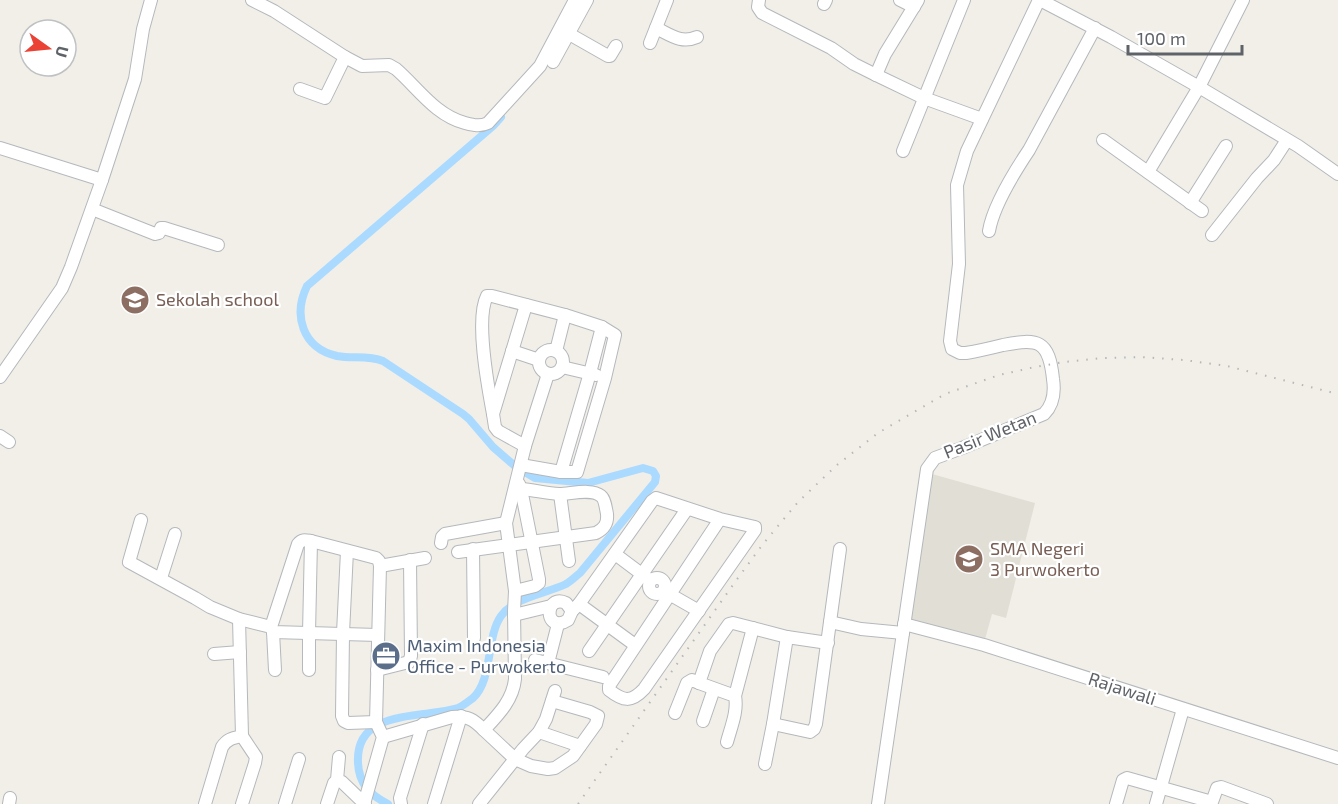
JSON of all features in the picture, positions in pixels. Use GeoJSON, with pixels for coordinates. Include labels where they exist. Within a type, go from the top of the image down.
{"type":"FeatureCollection","features":[{"type":"Feature","properties":{"kind":"street"},"geometry":{"type":"LineString","coordinates":[[0,377],[62,288],[71,267],[135,79],[143,29],[151,0]]}},
{"type":"Feature","properties":{"kind":"street"},"geometry":{"type":"LineString","coordinates":[[252,0],[274,11],[362,66],[389,66],[396,69],[432,105],[448,117],[480,125],[488,123],[540,66],[587,0]]}},
{"type":"Feature","properties":{"kind":"street"},"geometry":{"type":"LineString","coordinates":[[554,62],[575,0]]}},
{"type":"Feature","properties":{"kind":"street"},"geometry":{"type":"LineString","coordinates":[[650,43],[667,0]]}},
{"type":"Feature","properties":{"kind":"street"},"geometry":{"type":"LineString","coordinates":[[759,0],[762,13],[831,48],[854,64],[924,98],[982,119]]}},
{"type":"Feature","properties":{"kind":"street"},"geometry":{"type":"LineString","coordinates":[[876,75],[885,54],[916,4],[900,0]]}},
{"type":"Feature","properties":{"kind":"street"},"geometry":{"type":"LineString","coordinates":[[903,151],[964,0]]}},
{"type":"Feature","properties":{"kind":"street"},"geometry":{"type":"LineString","coordinates":[[1039,0],[1095,28],[1199,87],[1338,174]]}},
{"type":"Feature","properties":{"kind":"street","name":"Pasir Wetan"},"geometry":{"type":"LineString","coordinates":[[878,804],[929,465],[935,458],[1044,414],[1049,409],[1053,398],[1053,377],[1048,357],[1041,346],[1034,342],[1024,341],[960,353],[953,351],[950,336],[959,264],[957,185],[967,151],[1039,0]]}},
{"type":"Feature","properties":{"kind":"street"},"geometry":{"type":"LineString","coordinates":[[1148,172],[1199,87],[1243,0]]}},
{"type":"Feature","properties":{"kind":"street"},"geometry":{"type":"LineString","coordinates":[[656,28],[683,40],[697,37]]}},
{"type":"Feature","properties":{"kind":"street"},"geometry":{"type":"LineString","coordinates":[[989,231],[991,220],[1018,166],[1029,150],[1095,28]]}},
{"type":"Feature","properties":{"kind":"street"},"geometry":{"type":"LineString","coordinates":[[564,32],[609,56],[616,46]]}},
{"type":"Feature","properties":{"kind":"street"},"geometry":{"type":"LineString","coordinates":[[300,89],[325,98],[345,57]]}},
{"type":"Feature","properties":{"kind":"street"},"geometry":{"type":"LineString","coordinates":[[1103,140],[1202,211]]}},
{"type":"Feature","properties":{"kind":"street"},"geometry":{"type":"LineString","coordinates":[[1212,235],[1274,160],[1287,140]]}},
{"type":"Feature","properties":{"kind":"street"},"geometry":{"type":"LineString","coordinates":[[1190,203],[1226,146]]}},
{"type":"Feature","properties":{"kind":"street"},"geometry":{"type":"LineString","coordinates":[[0,148],[102,180]]}},
{"type":"Feature","properties":{"kind":"street"},"geometry":{"type":"LineString","coordinates":[[93,207],[150,225]]}},
{"type":"Feature","properties":{"kind":"street"},"geometry":{"type":"LineString","coordinates":[[93,207],[155,234],[164,228],[218,245]]}},
{"type":"Feature","properties":{"kind":"street"},"geometry":{"type":"LineString","coordinates":[[519,475],[578,472],[615,338],[614,334],[602,327],[526,304],[489,296],[486,298],[482,323],[486,374],[495,427],[498,432],[525,446]]}},
{"type":"Feature","properties":{"kind":"street"},"geometry":{"type":"LineString","coordinates":[[493,414],[526,304]]}},
{"type":"Feature","properties":{"kind":"street"},"geometry":{"type":"LineString","coordinates":[[555,351],[565,315]]}},
{"type":"Feature","properties":{"kind":"street"},"geometry":{"type":"LineString","coordinates":[[561,472],[602,327]]}},
{"type":"Feature","properties":{"kind":"street"},"geometry":{"type":"LineString","coordinates":[[548,350],[555,351],[562,357],[562,367],[556,373],[548,374],[541,369],[539,360],[548,350]]}},
{"type":"Feature","properties":{"kind":"street"},"geometry":{"type":"LineString","coordinates":[[512,351],[539,360]]}},
{"type":"Feature","properties":{"kind":"street"},"geometry":{"type":"LineString","coordinates":[[562,367],[605,378]]}},
{"type":"Feature","properties":{"kind":"street"},"geometry":{"type":"LineString","coordinates":[[484,730],[501,711],[514,687],[515,605],[506,523],[525,446],[548,374]]}},
{"type":"Feature","properties":{"kind":"street"},"geometry":{"type":"LineString","coordinates":[[458,552],[566,538],[596,533],[603,529],[607,514],[603,498],[600,496],[590,493],[560,494],[519,475]]}},
{"type":"Feature","properties":{"kind":"street"},"geometry":{"type":"LineString","coordinates":[[515,605],[539,583],[540,579],[519,475]]}},
{"type":"Feature","properties":{"kind":"street"},"geometry":{"type":"LineString","coordinates":[[560,494],[569,561]]}},
{"type":"Feature","properties":{"kind":"street"},"geometry":{"type":"LineString","coordinates":[[551,606],[549,613],[552,620],[558,624],[568,620],[656,498],[756,528],[644,689],[634,698],[623,699],[609,690],[609,686],[667,592],[720,519]]}},
{"type":"Feature","properties":{"kind":"street"},"geometry":{"type":"LineString","coordinates":[[589,651],[607,624],[647,578],[687,509]]}},
{"type":"Feature","properties":{"kind":"street"},"geometry":{"type":"LineString","coordinates":[[141,520],[129,562],[210,607],[272,629],[309,633],[378,635]]}},
{"type":"Feature","properties":{"kind":"street"},"geometry":{"type":"LineString","coordinates":[[441,543],[445,534],[506,523]]}},
{"type":"Feature","properties":{"kind":"street"},"geometry":{"type":"LineString","coordinates":[[161,578],[175,534]]}},
{"type":"Feature","properties":{"kind":"street"},"geometry":{"type":"LineString","coordinates":[[275,670],[272,629],[298,544],[303,540],[311,541],[376,558],[380,566],[377,670],[379,729],[365,803],[337,780]]}},
{"type":"Feature","properties":{"kind":"street"},"geometry":{"type":"LineString","coordinates":[[309,670],[311,541]]}},
{"type":"Feature","properties":{"kind":"street"},"geometry":{"type":"LineString","coordinates":[[473,549],[474,638]]}},
{"type":"Feature","properties":{"kind":"street"},"geometry":{"type":"LineString","coordinates":[[773,724],[810,732],[816,724],[840,549]]}},
{"type":"Feature","properties":{"kind":"street"},"geometry":{"type":"LineString","coordinates":[[346,551],[342,716],[344,721],[379,729],[423,724],[460,716],[471,719],[515,759],[531,766],[548,769],[555,768],[573,756],[596,724],[598,716],[554,696],[539,732],[515,759],[479,804]]}},
{"type":"Feature","properties":{"kind":"street"},"geometry":{"type":"LineString","coordinates":[[615,554],[647,578],[662,580],[667,592],[699,611]]}},
{"type":"Feature","properties":{"kind":"street"},"geometry":{"type":"LineString","coordinates":[[380,566],[425,558]]}},
{"type":"Feature","properties":{"kind":"street"},"geometry":{"type":"LineString","coordinates":[[377,670],[409,662],[411,656],[411,560]]}},
{"type":"Feature","properties":{"kind":"street"},"geometry":{"type":"LineString","coordinates":[[515,605],[551,606],[562,601],[607,624],[635,645]]}},
{"type":"Feature","properties":{"kind":"street"},"geometry":{"type":"LineString","coordinates":[[239,619],[242,736],[255,757],[242,804]]}},
{"type":"Feature","properties":{"kind":"street","name":"Rajawali"},"geometry":{"type":"LineString","coordinates":[[830,622],[861,629],[904,628],[984,645],[1338,758]]}},
{"type":"Feature","properties":{"kind":"street"},"geometry":{"type":"LineString","coordinates":[[699,682],[710,651],[729,624],[733,623],[787,637],[828,643]]}},
{"type":"Feature","properties":{"kind":"street"},"geometry":{"type":"LineString","coordinates":[[548,663],[558,624]]}},
{"type":"Feature","properties":{"kind":"street"},"geometry":{"type":"LineString","coordinates":[[727,742],[735,712],[735,696],[753,628]]}},
{"type":"Feature","properties":{"kind":"street"},"geometry":{"type":"LineString","coordinates":[[765,764],[787,637]]}},
{"type":"Feature","properties":{"kind":"street"},"geometry":{"type":"LineString","coordinates":[[214,654],[240,652]]}},
{"type":"Feature","properties":{"kind":"street"},"geometry":{"type":"LineString","coordinates":[[535,660],[603,677]]}},
{"type":"Feature","properties":{"kind":"street"},"geometry":{"type":"LineString","coordinates":[[675,713],[687,683],[692,680],[735,696]]}},
{"type":"Feature","properties":{"kind":"street"},"geometry":{"type":"LineString","coordinates":[[703,722],[714,689]]}},
{"type":"Feature","properties":{"kind":"street"},"geometry":{"type":"LineString","coordinates":[[1156,804],[1183,709]]}},
{"type":"Feature","properties":{"kind":"street"},"geometry":{"type":"LineString","coordinates":[[434,804],[460,716]]}},
{"type":"Feature","properties":{"kind":"street"},"geometry":{"type":"LineString","coordinates":[[401,804],[400,798],[423,724]]}},
{"type":"Feature","properties":{"kind":"street"},"geometry":{"type":"LineString","coordinates":[[539,732],[580,746]]}},
{"type":"Feature","properties":{"kind":"street"},"geometry":{"type":"LineString","coordinates":[[205,804],[222,747],[225,742],[242,736]]}},
{"type":"Feature","properties":{"kind":"street"},"geometry":{"type":"LineString","coordinates":[[327,804],[337,780],[339,757]]}},
{"type":"Feature","properties":{"kind":"street"},"geometry":{"type":"LineString","coordinates":[[285,804],[299,759]]}},
{"type":"Feature","properties":{"kind":"street"},"geometry":{"type":"LineString","coordinates":[[1116,804],[1125,778],[1161,786],[1212,803],[1216,790],[1220,787],[1252,801],[1267,804]]}},
{"type":"Feature","properties":{"kind":"shaded area","name":"SMA Negeri 3 Purwokerto"},"geometry":{"type":"Polygon","coordinates":[[[932,474],[1035,503],[1006,618],[992,614],[984,643],[907,621],[932,474]]]}},
{"type":"Feature","properties":{"kind":"waterway"},"geometry":{"type":"LineString","coordinates":[[388,804],[371,793],[361,777],[358,763],[360,745],[367,733],[379,724],[394,719],[458,708],[473,698],[484,681],[493,635],[501,616],[514,604],[566,584],[580,573],[655,482],[656,476],[653,471],[643,468],[588,483],[535,478],[515,466],[493,447],[463,414],[383,361],[337,356],[325,352],[308,338],[304,329],[301,308],[307,286],[501,117]]}},
{"type":"Feature","properties":{"kind":"railway"},"geometry":{"type":"LineString","coordinates":[[578,804],[735,582],[798,502],[837,465],[878,433],[945,394],[999,375],[1035,367],[1102,358],[1140,357],[1227,366],[1338,394]]}},
{"type":"Feature","properties":{"kind":"place","name":"Sekolah school"},"geometry":{"type":"Point","coordinates":[135,300]}},
{"type":"Feature","properties":{"kind":"place","name":"SMA Negeri 3 Purwokerto"},"geometry":{"type":"Point","coordinates":[969,559]}},
{"type":"Feature","properties":{"kind":"place","name":"Maxim Indonesia Office - Purwokerto"},"geometry":{"type":"Point","coordinates":[386,656]}}]}
